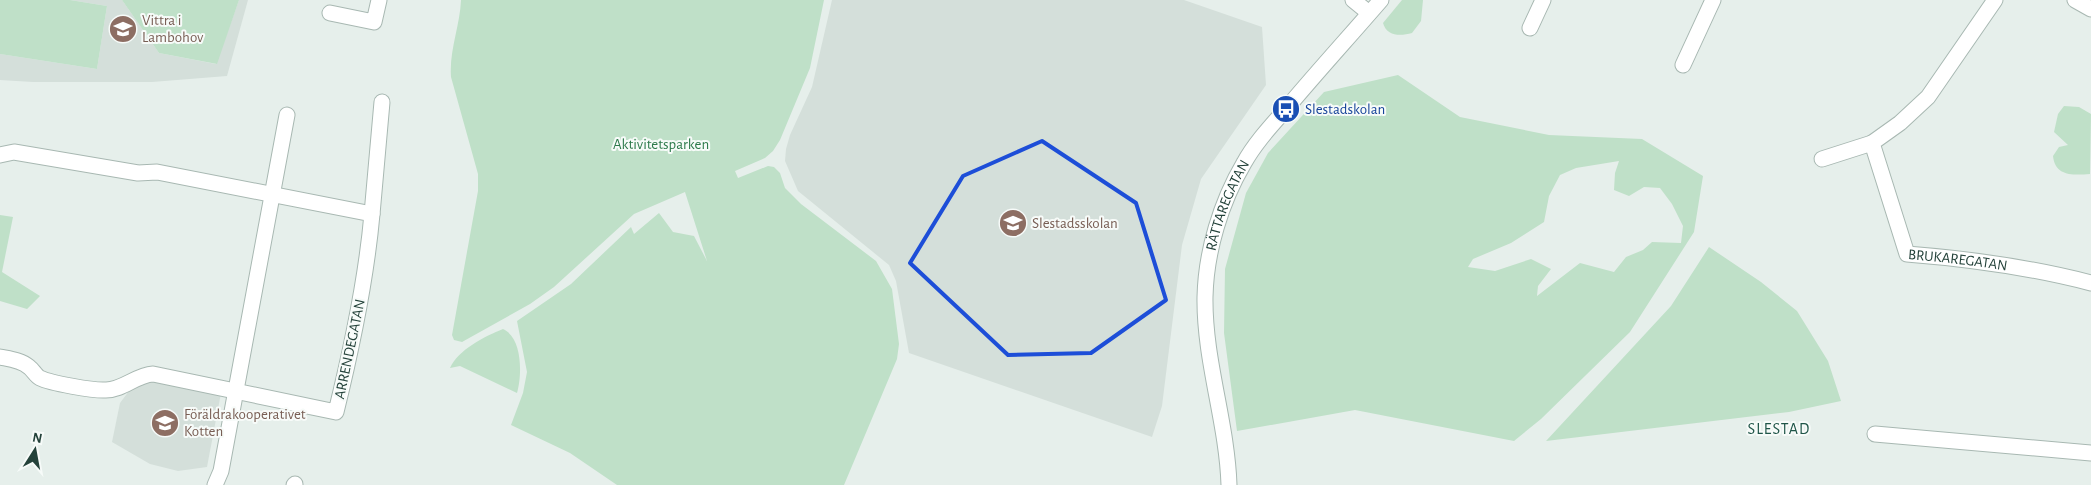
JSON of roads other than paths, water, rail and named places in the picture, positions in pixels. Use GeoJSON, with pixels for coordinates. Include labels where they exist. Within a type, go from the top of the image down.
{"type":"FeatureCollection","features":[{"type":"Feature","properties":{"kind":"street"},"geometry":{"type":"LineString","coordinates":[[330,13],[374,22],[379,0]]}},
{"type":"Feature","properties":{"kind":"street"},"geometry":{"type":"LineString","coordinates":[[1353,0],[1369,13]]}},
{"type":"Feature","properties":{"kind":"street","name":"RÄTTAREGATAN"},"geometry":{"type":"LineString","coordinates":[[1229,485],[1210,354],[1205,297],[1208,266],[1214,236],[1227,198],[1244,162],[1266,132],[1326,60],[1380,0]]}},
{"type":"Feature","properties":{"kind":"street"},"geometry":{"type":"LineString","coordinates":[[1530,28],[1542,0]]}},
{"type":"Feature","properties":{"kind":"street"},"geometry":{"type":"LineString","coordinates":[[1683,65],[1713,0]]}},
{"type":"Feature","properties":{"kind":"street"},"geometry":{"type":"LineString","coordinates":[[1822,159],[1872,143],[1900,123],[1928,97],[1995,0]]}},
{"type":"Feature","properties":{"kind":"street"},"geometry":{"type":"LineString","coordinates":[[2075,0],[2091,9]]}},
{"type":"Feature","properties":{"kind":"street","name":"ARRENDEGATAN"},"geometry":{"type":"LineString","coordinates":[[0,357],[18,360],[29,367],[39,378],[105,390],[118,388],[142,375],[153,374],[336,412],[352,345],[368,260],[382,102]]}},
{"type":"Feature","properties":{"kind":"street"},"geometry":{"type":"LineString","coordinates":[[215,485],[221,471],[287,115]]}},
{"type":"Feature","properties":{"kind":"street","name":"BRUKAREGATAN"},"geometry":{"type":"LineString","coordinates":[[1872,143],[1907,254],[1974,259],[2030,268],[2091,283]]}},
{"type":"Feature","properties":{"kind":"street"},"geometry":{"type":"LineString","coordinates":[[0,155],[14,152],[138,173],[157,172],[272,196],[372,214]]}},
{"type":"Feature","properties":{"kind":"street"},"geometry":{"type":"LineString","coordinates":[[1875,434],[2091,453]]}},
{"type":"Feature","properties":{"kind":"place","name":"Vittra i Lambohov"},"geometry":{"type":"Point","coordinates":[123,29]}},
{"type":"Feature","properties":{"kind":"place","name":"Slestadskolan"},"geometry":{"type":"Point","coordinates":[1286,109]}},
{"type":"Feature","properties":{"kind":"place","name":"Slestadsskolan"},"geometry":{"type":"Point","coordinates":[1013,223]}},
{"type":"Feature","properties":{"kind":"place","name":"Föräldrakooperativet Kotten"},"geometry":{"type":"Point","coordinates":[165,423]}},
{"type":"Feature","properties":{"kind":"district","name":"SLESTAD"},"geometry":{"type":"Point","coordinates":[1779,429]}},
{"type":"Feature","properties":{"kind":"park label","name":"Aktivitetsparken"},"geometry":{"type":"Point","coordinates":[661,144]}}]}
